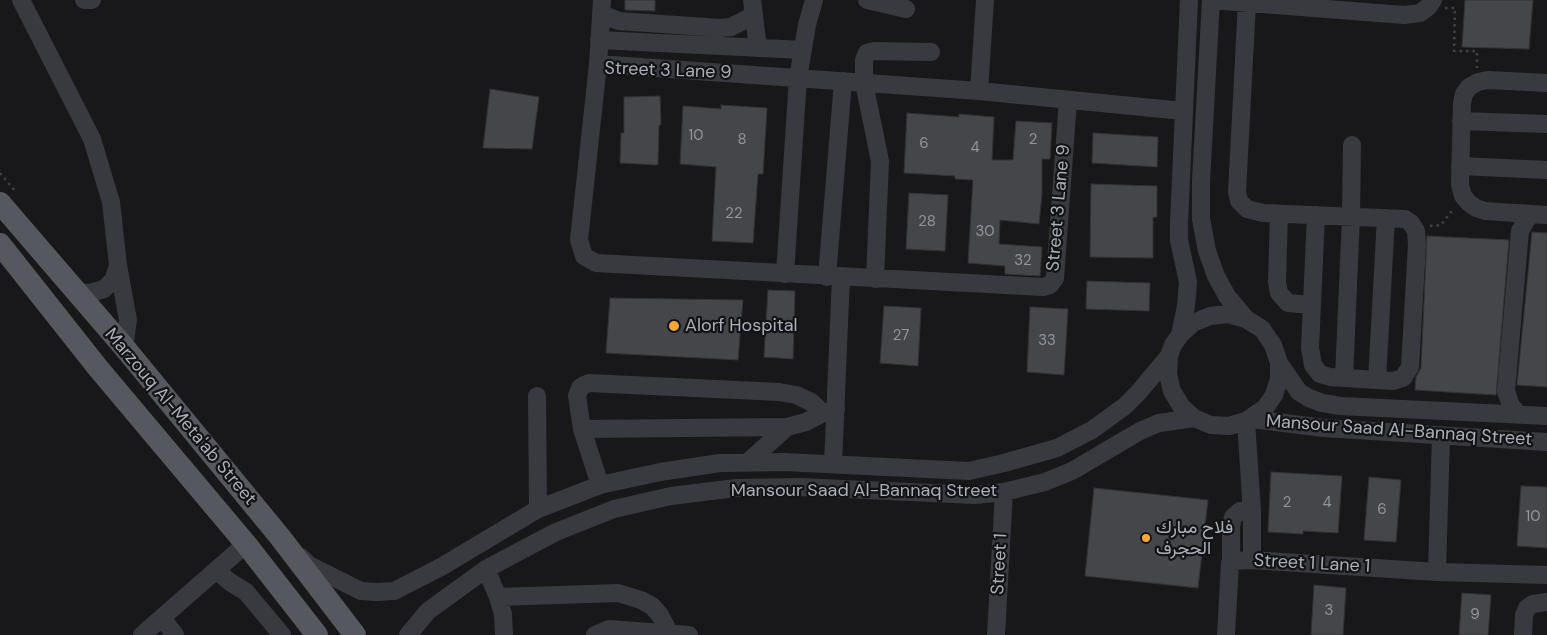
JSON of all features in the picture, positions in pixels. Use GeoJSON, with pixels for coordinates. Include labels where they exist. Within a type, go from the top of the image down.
{"type":"FeatureCollection","features":[{"type":"Feature","properties":{"kind":"main road","name":"Marzouq Al-Meta'ab Street"},"geometry":{"type":"LineString","coordinates":[[0,203],[124,347],[280,537],[355,635]]}},
{"type":"Feature","properties":{"kind":"main road","name":"Marzouq Al-Meta'ab Street"},"geometry":{"type":"LineString","coordinates":[[0,244],[98,368],[246,544],[317,635]]}},
{"type":"Feature","properties":{"kind":"street"},"geometry":{"type":"LineString","coordinates":[[21,0],[92,139],[111,202],[118,265],[128,320],[124,347]]}},
{"type":"Feature","properties":{"kind":"street"},"geometry":{"type":"LineString","coordinates":[[84,0],[92,0]]}},
{"type":"Feature","properties":{"kind":"street"},"geometry":{"type":"LineString","coordinates":[[785,274],[798,78],[814,0]]}},
{"type":"Feature","properties":{"kind":"street"},"geometry":{"type":"LineString","coordinates":[[867,0],[906,9]]}},
{"type":"Feature","properties":{"kind":"street"},"geometry":{"type":"LineString","coordinates":[[979,91],[985,0]]}},
{"type":"Feature","properties":{"kind":"street"},"geometry":{"type":"LineString","coordinates":[[1180,335],[1186,306],[1188,282],[1180,240],[1183,111],[1189,0]]}},
{"type":"Feature","properties":{"kind":"street"},"geometry":{"type":"LineString","coordinates":[[1246,319],[1227,296],[1216,276],[1207,251],[1201,219],[1211,0],[1247,3],[1334,5],[1410,15],[1420,13],[1431,4]]}},
{"type":"Feature","properties":{"kind":"street"},"geometry":{"type":"LineString","coordinates":[[1247,3],[1238,197],[1243,206],[1253,211],[1316,216],[1405,219],[1414,226],[1417,237],[1410,367],[1403,378],[1393,381],[1324,376],[1313,365],[1310,348],[1316,216]]}},
{"type":"Feature","properties":{"kind":"street"},"geometry":{"type":"LineString","coordinates":[[601,7],[619,21],[720,28],[732,27],[753,8]]}},
{"type":"Feature","properties":{"kind":"street"},"geometry":{"type":"LineString","coordinates":[[598,64],[601,7]]}},
{"type":"Feature","properties":{"kind":"street"},"geometry":{"type":"LineString","coordinates":[[753,8],[758,48]]}},
{"type":"Feature","properties":{"kind":"street"},"geometry":{"type":"LineString","coordinates":[[599,40],[803,50]]}},
{"type":"Feature","properties":{"kind":"street"},"geometry":{"type":"LineString","coordinates":[[876,279],[880,161],[864,83],[864,60],[870,51],[931,52]]}},
{"type":"Feature","properties":{"kind":"street","name":"Street 3 Lane 9"},"geometry":{"type":"LineString","coordinates":[[1068,100],[1055,278],[1050,285],[1043,287],[834,277],[596,263],[584,256],[579,240],[598,64],[979,91],[1183,111]]}},
{"type":"Feature","properties":{"kind":"street"},"geometry":{"type":"LineString","coordinates":[[1538,214],[1485,211],[1476,208],[1463,196],[1460,185],[1462,103],[1464,94],[1469,87],[1478,82],[1488,80],[1547,83]]}},
{"type":"Feature","properties":{"kind":"street"},"geometry":{"type":"LineString","coordinates":[[833,464],[829,411],[843,81]]}},
{"type":"Feature","properties":{"kind":"street"},"geometry":{"type":"LineString","coordinates":[[1461,121],[1547,124]]}},
{"type":"Feature","properties":{"kind":"street"},"geometry":{"type":"LineString","coordinates":[[1352,145],[1351,217],[1359,379],[1362,395],[1370,407]]}},
{"type":"Feature","properties":{"kind":"street"},"geometry":{"type":"LineString","coordinates":[[1460,166],[1547,170]]}},
{"type":"Feature","properties":{"kind":"street"},"geometry":{"type":"LineString","coordinates":[[1279,214],[1277,282],[1279,293],[1288,303],[1312,305]]}},
{"type":"Feature","properties":{"kind":"street"},"geometry":{"type":"LineString","coordinates":[[1520,415],[1511,406],[1506,391],[1520,231],[1538,214]]}},
{"type":"Feature","properties":{"kind":"street"},"geometry":{"type":"LineString","coordinates":[[1341,406],[1359,379],[1386,218]]}},
{"type":"Feature","properties":{"kind":"street"},"geometry":{"type":"LineString","coordinates":[[76,292],[90,294],[104,289],[114,279],[118,265]]}},
{"type":"Feature","properties":{"kind":"street"},"geometry":{"type":"LineString","coordinates":[[1228,314],[1246,319],[1262,329],[1273,344],[1279,363],[1279,379],[1274,395],[1265,408],[1249,420],[1229,426],[1211,425],[1194,418],[1181,406],[1172,391],[1168,374],[1169,356],[1173,345],[1180,335],[1193,323],[1210,316],[1228,314]]}},
{"type":"Feature","properties":{"kind":"street","name":"Mansour Saad Al-Bannaq Street"},"geometry":{"type":"LineString","coordinates":[[280,537],[309,565],[361,591],[394,591],[441,566],[538,509],[600,485],[660,472],[720,464],[784,462],[968,471],[1030,457],[1057,448],[1092,430],[1132,400],[1169,356]]}},
{"type":"Feature","properties":{"kind":"street","name":"Mansour Saad Al-Bannaq Street"},"geometry":{"type":"LineString","coordinates":[[1279,363],[1299,392],[1322,403],[1341,406],[1547,416]]}},
{"type":"Feature","properties":{"kind":"street"},"geometry":{"type":"LineString","coordinates":[[600,485],[582,429],[577,396],[580,388],[590,383],[779,392],[796,395],[829,411]]}},
{"type":"Feature","properties":{"kind":"street"},"geometry":{"type":"LineString","coordinates":[[537,396],[538,509]]}},
{"type":"Feature","properties":{"kind":"street"},"geometry":{"type":"LineString","coordinates":[[582,429],[787,428],[806,422],[829,411]]}},
{"type":"Feature","properties":{"kind":"street","name":"Mansour Saad Al-Bannaq Street"},"geometry":{"type":"LineString","coordinates":[[408,635],[428,610],[486,569],[556,532],[614,510],[670,496],[736,488],[800,487],[975,495],[1004,492],[1045,482],[1072,471],[1140,431],[1159,423],[1194,418]]}},
{"type":"Feature","properties":{"kind":"street"},"geometry":{"type":"LineString","coordinates":[[1249,420],[1252,560]]}},
{"type":"Feature","properties":{"kind":"street","name":"Mansour Saad Al-Bannaq Street"},"geometry":{"type":"LineString","coordinates":[[1249,420],[1324,428],[1547,442]]}},
{"type":"Feature","properties":{"kind":"street"},"geometry":{"type":"LineString","coordinates":[[747,463],[787,428]]}},
{"type":"Feature","properties":{"kind":"street"},"geometry":{"type":"LineString","coordinates":[[1437,572],[1441,435]]}},
{"type":"Feature","properties":{"kind":"street","name":"Street 1"},"geometry":{"type":"LineString","coordinates":[[996,635],[1004,492]]}},
{"type":"Feature","properties":{"kind":"street"},"geometry":{"type":"LineString","coordinates":[[1231,561],[1231,526],[1233,517],[1240,511],[1252,512]]}},
{"type":"Feature","properties":{"kind":"street"},"geometry":{"type":"LineString","coordinates":[[142,635],[246,544]]}},
{"type":"Feature","properties":{"kind":"street","name":"Street 1 Lane 1"},"geometry":{"type":"LineString","coordinates":[[1226,635],[1231,561],[1252,560],[1437,572],[1547,575]]}},
{"type":"Feature","properties":{"kind":"street"},"geometry":{"type":"LineString","coordinates":[[441,566],[440,580],[444,585],[456,589]]}},
{"type":"Feature","properties":{"kind":"street"},"geometry":{"type":"LineString","coordinates":[[486,569],[503,614],[504,635]]}},
{"type":"Feature","properties":{"kind":"street"},"geometry":{"type":"LineString","coordinates":[[216,570],[246,592],[282,635]]}},
{"type":"Feature","properties":{"kind":"street"},"geometry":{"type":"LineString","coordinates":[[1523,635],[1524,615],[1527,608],[1533,604],[1546,602],[1547,575]]}},
{"type":"Feature","properties":{"kind":"street"},"geometry":{"type":"LineString","coordinates":[[498,597],[618,593],[641,600],[652,606],[660,615],[670,634]]}},
{"type":"Feature","properties":{"kind":"street"},"geometry":{"type":"LineString","coordinates":[[162,618],[175,635]]}},
{"type":"Feature","properties":{"kind":"street"},"geometry":{"type":"LineString","coordinates":[[595,635],[609,630],[689,635]]}},
{"type":"Feature","properties":{"kind":"path"},"geometry":{"type":"LineString","coordinates":[[1431,4],[1455,8],[1454,51],[1477,51],[1478,82]]}},
{"type":"Feature","properties":{"kind":"path"},"geometry":{"type":"LineString","coordinates":[[1414,226],[1441,225],[1463,196]]}},
{"type":"Feature","properties":{"kind":"building"},"geometry":{"type":"Polygon","coordinates":[[[625,0],[655,0],[655,11],[625,10],[625,0]]]}},
{"type":"Feature","properties":{"kind":"building"},"geometry":{"type":"Polygon","coordinates":[[[1465,0],[1533,0],[1529,49],[1462,47],[1465,0]]]}},
{"type":"Feature","properties":{"kind":"building"},"geometry":{"type":"Polygon","coordinates":[[[490,89],[539,97],[532,149],[483,148],[490,89]]]}},
{"type":"Feature","properties":{"kind":"building"},"geometry":{"type":"Polygon","coordinates":[[[660,96],[661,125],[659,125],[658,165],[620,163],[621,133],[624,133],[624,97],[660,96]]]}},
{"type":"Feature","properties":{"kind":"building"},"geometry":{"type":"Polygon","coordinates":[[[721,105],[767,108],[763,174],[758,174],[753,243],[712,241],[716,167],[680,164],[683,106],[721,109],[721,105]]]}},
{"type":"Feature","properties":{"kind":"building"},"geometry":{"type":"Polygon","coordinates":[[[907,113],[959,117],[959,114],[994,117],[992,160],[1013,160],[1016,121],[1052,123],[1050,159],[1042,159],[1042,194],[1039,224],[1000,220],[999,244],[1042,247],[1040,276],[1005,274],[1005,266],[968,263],[973,180],[955,179],[955,176],[904,173],[907,113]]]}},
{"type":"Feature","properties":{"kind":"building"},"geometry":{"type":"Polygon","coordinates":[[[1093,133],[1158,137],[1157,167],[1092,163],[1093,133]]]}},
{"type":"Feature","properties":{"kind":"building"},"geometry":{"type":"Polygon","coordinates":[[[1091,184],[1157,186],[1157,217],[1153,217],[1153,258],[1090,257],[1091,184]]]}},
{"type":"Feature","properties":{"kind":"building"},"geometry":{"type":"Polygon","coordinates":[[[909,193],[948,195],[945,251],[906,249],[909,193]]]}},
{"type":"Feature","properties":{"kind":"building"},"geometry":{"type":"Polygon","coordinates":[[[1532,232],[1547,233],[1547,387],[1517,385],[1532,232]]]}},
{"type":"Feature","properties":{"kind":"building"},"geometry":{"type":"Polygon","coordinates":[[[1427,236],[1509,240],[1496,395],[1415,390],[1416,377],[1421,368],[1427,236]]]}},
{"type":"Feature","properties":{"kind":"building"},"geometry":{"type":"Polygon","coordinates":[[[1087,281],[1150,283],[1149,311],[1086,309],[1087,281]]]}},
{"type":"Feature","properties":{"kind":"building"},"geometry":{"type":"Polygon","coordinates":[[[768,290],[795,291],[793,359],[764,357],[768,290]]]}},
{"type":"Feature","properties":{"kind":"building","name":"Alorf Hospital"},"geometry":{"type":"Polygon","coordinates":[[[610,298],[743,300],[738,360],[606,353],[610,298]]]}},
{"type":"Feature","properties":{"kind":"building"},"geometry":{"type":"Polygon","coordinates":[[[884,306],[921,308],[918,366],[880,363],[884,306]]]}},
{"type":"Feature","properties":{"kind":"building"},"geometry":{"type":"Polygon","coordinates":[[[1030,307],[1068,309],[1064,375],[1027,372],[1030,307]]]}},
{"type":"Feature","properties":{"kind":"building"},"geometry":{"type":"Polygon","coordinates":[[[1271,472],[1342,476],[1338,533],[1268,532],[1271,472]]]}},
{"type":"Feature","properties":{"kind":"building"},"geometry":{"type":"Polygon","coordinates":[[[1369,477],[1401,480],[1396,542],[1364,540],[1369,477]]]}},
{"type":"Feature","properties":{"kind":"building"},"geometry":{"type":"Polygon","coordinates":[[[1521,486],[1547,487],[1547,548],[1517,546],[1521,486]]]}},
{"type":"Feature","properties":{"kind":"building","name":"فلاح مبارك الحجرف"},"geometry":{"type":"Polygon","coordinates":[[[1094,488],[1208,500],[1198,588],[1085,576],[1094,488]]]}},
{"type":"Feature","properties":{"kind":"building"},"geometry":{"type":"Polygon","coordinates":[[[1314,585],[1346,588],[1343,635],[1311,635],[1314,585]]]}},
{"type":"Feature","properties":{"kind":"building"},"geometry":{"type":"Polygon","coordinates":[[[1462,593],[1491,595],[1488,635],[1459,635],[1462,593]]]}},
{"type":"Feature","properties":{"kind":"place","name":"Alorf Hospital"},"geometry":{"type":"Point","coordinates":[674,326]}},
{"type":"Feature","properties":{"kind":"place","name":"فلاح مبارك الحجرف"},"geometry":{"type":"Point","coordinates":[1146,538]}}]}
